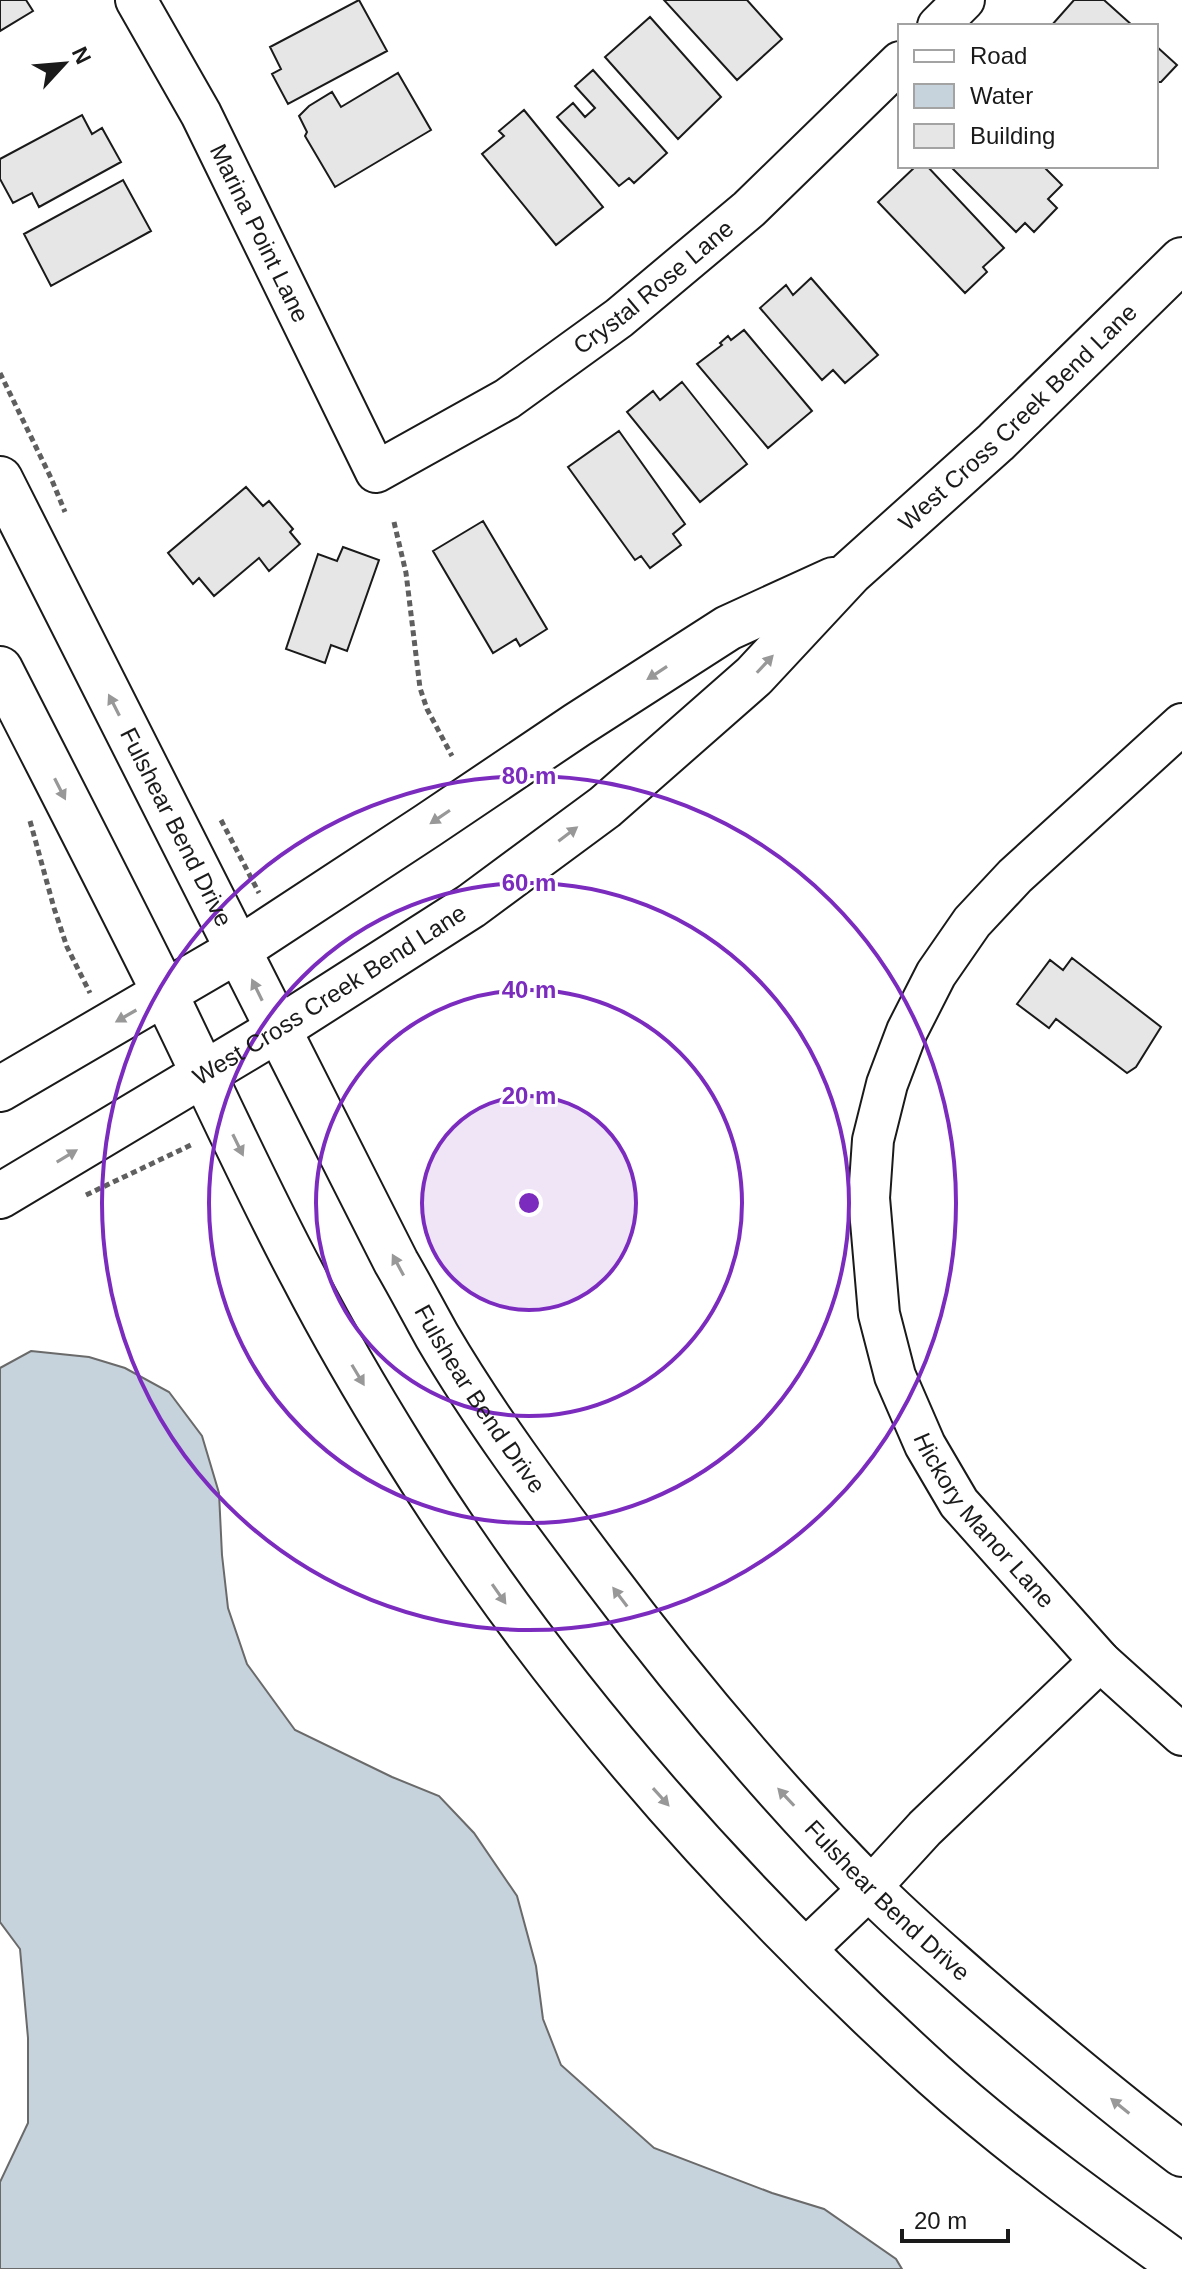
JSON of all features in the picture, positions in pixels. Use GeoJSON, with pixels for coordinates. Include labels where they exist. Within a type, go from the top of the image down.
{"type":"FeatureCollection","features":[{"type":"Feature","properties":{"kind":"main road","name":"West Cross Creek Bend Lane"},"geometry":{"type":"LineString","coordinates":[[0,1196],[277,1030],[471,906],[605,807],[754,676],[850,573],[996,442],[1182,260]]}},
{"type":"Feature","properties":{"kind":"main road","name":"Fulshear Bend Drive"},"geometry":{"type":"LineString","coordinates":[[0,479],[277,1030],[417,1299],[438,1337],[549,1503],[673,1668],[739,1747],[870,1888],[1025,2028],[1182,2154]]}},
{"type":"Feature","properties":{"kind":"main road","name":"West Cross Creek Bend Lane"},"geometry":{"type":"LineString","coordinates":[[0,1089],[238,950],[728,628],[850,573]]}},
{"type":"Feature","properties":{"kind":"main road"},"geometry":{"type":"LineString","coordinates":[[0,669],[303,1277],[405,1454],[481,1568],[573,1692],[646,1781],[805,1950],[936,2076],[1033,2157],[1182,2267]]}},
{"type":"Feature","properties":{"kind":"street","name":"Marina Point Lane"},"geometry":{"type":"LineString","coordinates":[[136,0],[201,114],[376,472]]}},
{"type":"Feature","properties":{"kind":"street"},"geometry":{"type":"LineString","coordinates":[[940,24],[964,0]]}},
{"type":"Feature","properties":{"kind":"street","name":"Crystal Rose Lane"},"geometry":{"type":"LineString","coordinates":[[376,472],[507,399],[619,318],[749,209],[898,64]]}},
{"type":"Feature","properties":{"kind":"street","name":"Hickory Manor Lane"},"geometry":{"type":"LineString","coordinates":[[1182,724],[1015,876],[972,922],[936,974],[907,1031],[887,1084],[873,1140],[869,1198],[879,1314],[895,1376],[925,1445],[959,1503],[1100,1661],[1182,1735]]}},
{"type":"Feature","properties":{"kind":"street"},"geometry":{"type":"LineString","coordinates":[[805,1950],[870,1888],[925,1828],[1100,1661]]}},
{"type":"Feature","properties":{"kind":"path"},"geometry":{"type":"LineString","coordinates":[[394,522],[406,573],[420,688],[438,733],[452,756]]}},
{"type":"Feature","properties":{"kind":"path"},"geometry":{"type":"LineString","coordinates":[[26,807],[67,947],[94,1001]]}},
{"type":"Feature","properties":{"kind":"path"},"geometry":{"type":"LineString","coordinates":[[79,1198],[195,1143]]}},
{"type":"Feature","properties":{"kind":"water"},"geometry":{"type":"Polygon","coordinates":[[[31,1351],[89,1357],[125,1368],[169,1392],[202,1436],[219,1493],[228,1608],[247,1664],[295,1730],[439,1796],[474,1833],[517,1896],[536,1966],[543,2019],[561,2065],[654,2148],[772,2193],[824,2209],[896,2259],[902,2269],[0,2269],[0,2182],[28,2123],[28,2038],[20,1949],[0,1922],[0,1368],[31,1351]]]}},
{"type":"Feature","properties":{"kind":"building"},"geometry":{"type":"Polygon","coordinates":[[[0,0],[26,0],[33,11],[0,31],[0,0]]]}},
{"type":"Feature","properties":{"kind":"building"},"geometry":{"type":"Polygon","coordinates":[[[359,0],[387,51],[288,104],[272,74],[281,69],[270,47],[359,0]]]}},
{"type":"Feature","properties":{"kind":"building"},"geometry":{"type":"Polygon","coordinates":[[[664,0],[747,0],[782,39],[737,80],[664,0]]]}},
{"type":"Feature","properties":{"kind":"building"},"geometry":{"type":"Polygon","coordinates":[[[1074,0],[1104,0],[1131,24],[1053,24],[1074,0]]]}},
{"type":"Feature","properties":{"kind":"building"},"geometry":{"type":"Polygon","coordinates":[[[650,17],[721,97],[678,139],[605,57],[650,17]]]}},
{"type":"Feature","properties":{"kind":"building"},"geometry":{"type":"Polygon","coordinates":[[[1158,48],[1177,65],[1158,82],[1158,48]]]}},
{"type":"Feature","properties":{"kind":"building"},"geometry":{"type":"Polygon","coordinates":[[[593,70],[667,153],[634,183],[629,178],[619,186],[557,117],[573,103],[585,117],[595,108],[575,86],[593,70]]]}},
{"type":"Feature","properties":{"kind":"building"},"geometry":{"type":"Polygon","coordinates":[[[398,73],[431,130],[335,187],[305,136],[307,132],[299,116],[332,92],[341,107],[398,73]]]}},
{"type":"Feature","properties":{"kind":"building"},"geometry":{"type":"Polygon","coordinates":[[[524,110],[603,207],[556,245],[482,154],[504,136],[499,131],[524,110]]]}},
{"type":"Feature","properties":{"kind":"building"},"geometry":{"type":"Polygon","coordinates":[[[82,115],[92,134],[102,128],[121,162],[39,207],[32,193],[13,203],[0,179],[0,159],[82,115]]]}},
{"type":"Feature","properties":{"kind":"building"},"geometry":{"type":"Polygon","coordinates":[[[914,168],[929,168],[1004,248],[983,267],[987,272],[965,293],[878,202],[914,168]]]}},
{"type":"Feature","properties":{"kind":"building"},"geometry":{"type":"Polygon","coordinates":[[[952,168],[1045,168],[1062,185],[1048,199],[1057,208],[1034,232],[1025,223],[1016,232],[952,168]]]}},
{"type":"Feature","properties":{"kind":"building"},"geometry":{"type":"Polygon","coordinates":[[[123,180],[151,231],[51,286],[24,234],[123,180]]]}},
{"type":"Feature","properties":{"kind":"building"},"geometry":{"type":"Polygon","coordinates":[[[811,278],[878,355],[845,383],[833,370],[822,380],[760,308],[786,285],[793,295],[811,278]]]}},
{"type":"Feature","properties":{"kind":"building"},"geometry":{"type":"Polygon","coordinates":[[[744,330],[812,411],[768,448],[697,364],[722,345],[720,343],[728,336],[731,340],[744,330]]]}},
{"type":"Feature","properties":{"kind":"building"},"geometry":{"type":"Polygon","coordinates":[[[682,382],[747,464],[700,502],[627,412],[653,391],[660,400],[682,382]]]}},
{"type":"Feature","properties":{"kind":"building"},"geometry":{"type":"Polygon","coordinates":[[[619,431],[685,524],[673,534],[681,545],[650,568],[641,556],[635,560],[568,467],[619,431]]]}},
{"type":"Feature","properties":{"kind":"building"},"geometry":{"type":"Polygon","coordinates":[[[246,487],[263,506],[269,501],[293,529],[290,532],[300,544],[269,571],[259,558],[214,596],[199,578],[193,584],[168,553],[246,487]]]}},
{"type":"Feature","properties":{"kind":"building"},"geometry":{"type":"Polygon","coordinates":[[[483,521],[547,629],[520,646],[516,639],[493,653],[433,551],[483,521]]]}},
{"type":"Feature","properties":{"kind":"building"},"geometry":{"type":"Polygon","coordinates":[[[343,547],[379,560],[347,651],[331,645],[325,663],[286,649],[318,554],[337,561],[343,547]]]}},
{"type":"Feature","properties":{"kind":"building"},"geometry":{"type":"Polygon","coordinates":[[[1072,958],[1161,1027],[1136,1067],[1127,1073],[1056,1019],[1049,1028],[1017,1004],[1050,960],[1063,970],[1072,958]]]}}]}
